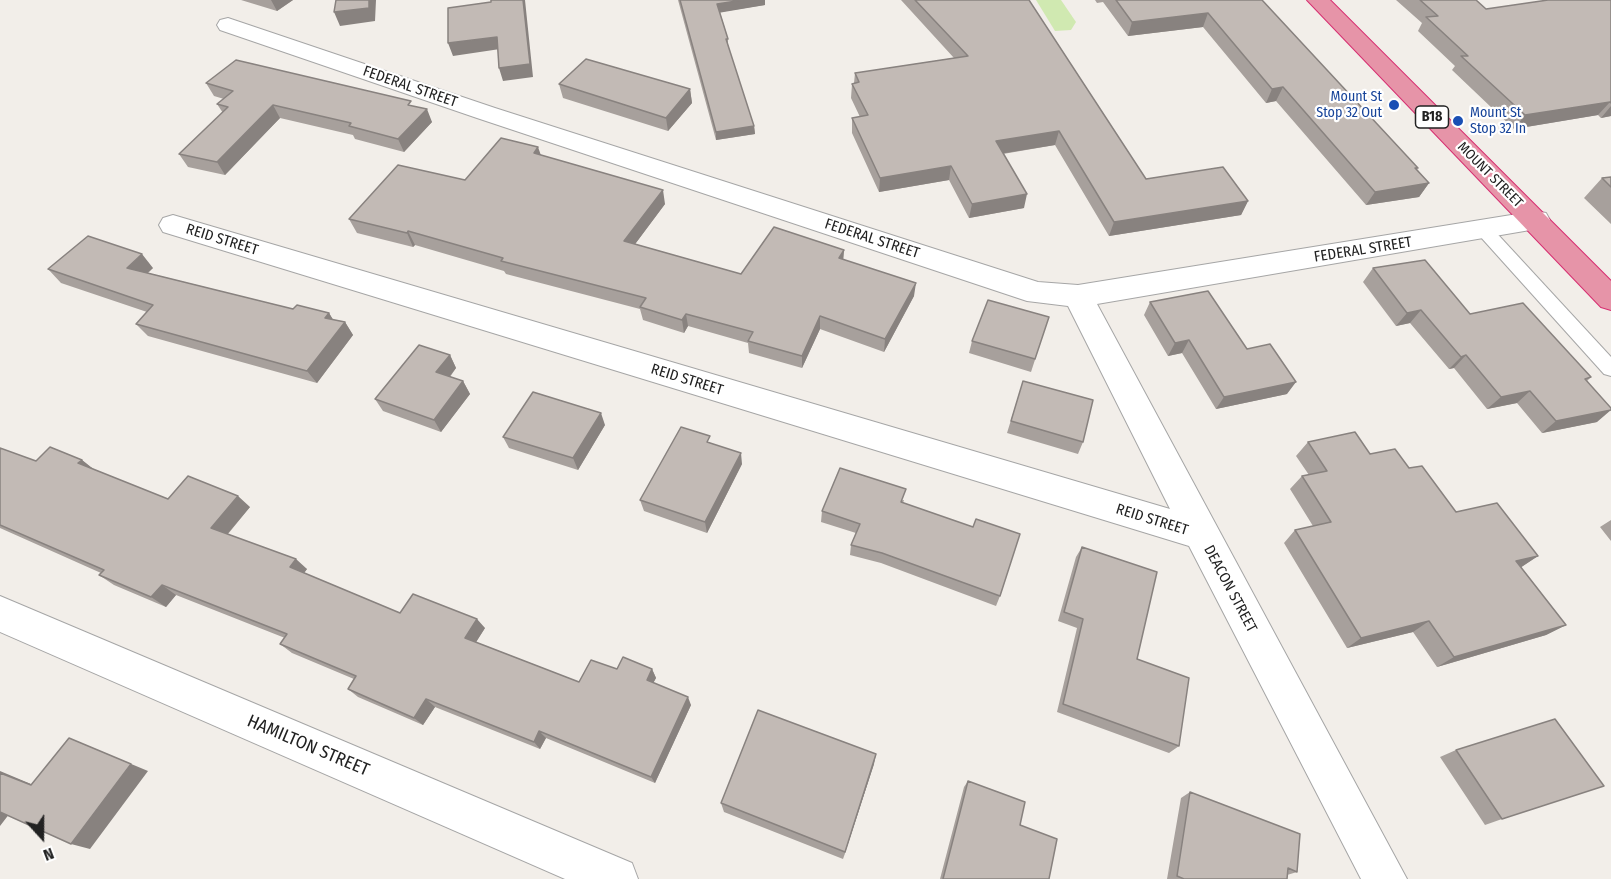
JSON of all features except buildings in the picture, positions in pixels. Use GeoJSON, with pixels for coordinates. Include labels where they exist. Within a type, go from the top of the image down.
{"type":"FeatureCollection","features":[{"type":"Feature","properties":{"kind":"highway","name":"MOUNT STREET"},"geometry":{"type":"LineString","coordinates":[[1318,0],[1611,299]]}},
{"type":"Feature","properties":{"kind":"street","name":"FEDERAL STREET"},"geometry":{"type":"LineString","coordinates":[[228,25],[486,113],[1037,293],[1078,296],[1536,220]]}},
{"type":"Feature","properties":{"kind":"street","name":"REID STREET"},"geometry":{"type":"LineString","coordinates":[[173,225],[1201,534]]}},
{"type":"Feature","properties":{"kind":"street","name":"DEACON STREET"},"geometry":{"type":"LineString","coordinates":[[1078,296],[1201,534],[1385,879]]}},
{"type":"Feature","properties":{"kind":"street","name":"HAMILTON STREET"},"geometry":{"type":"LineString","coordinates":[[0,614],[616,879]]}},
{"type":"Feature","properties":{"kind":"lane"},"geometry":{"type":"LineString","coordinates":[[1484,230],[1611,369]]}},
{"type":"Feature","properties":{"kind":"green space"},"geometry":{"type":"Polygon","coordinates":[[[1036,0],[1061,0],[1076,22],[1071,30],[1055,31],[1036,0]]]}},
{"type":"Feature","properties":{"kind":"place","name":"Mount St Stop 32 Out"},"geometry":{"type":"Point","coordinates":[1394,105]}},
{"type":"Feature","properties":{"kind":"place","name":"Mount St Stop 32 In"},"geometry":{"type":"Point","coordinates":[1458,121]}}]}
